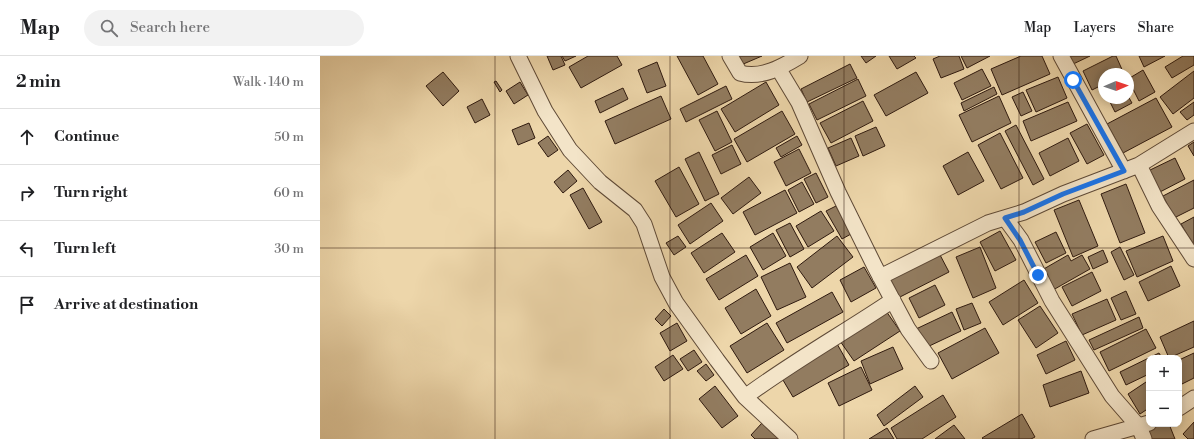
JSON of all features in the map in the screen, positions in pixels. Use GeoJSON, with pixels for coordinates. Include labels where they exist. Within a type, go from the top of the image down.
{"type":"FeatureCollection","features":[{"type":"Feature","properties":{"kind":"street"},"geometry":{"type":"LineString","coordinates":[[518,56],[545,111],[570,150],[600,182],[636,210],[644,224],[662,277],[676,303],[745,397],[790,439]]}},
{"type":"Feature","properties":{"kind":"street"},"geometry":{"type":"LineString","coordinates":[[730,56],[740,73],[747,75],[761,74],[778,68],[800,56]]}},
{"type":"Feature","properties":{"kind":"street"},"geometry":{"type":"LineString","coordinates":[[1061,56],[1124,171]]}},
{"type":"Feature","properties":{"kind":"street"},"geometry":{"type":"LineString","coordinates":[[778,68],[799,103],[838,192],[880,276],[908,329],[931,361]]}},
{"type":"Feature","properties":{"kind":"street"},"geometry":{"type":"LineString","coordinates":[[880,276],[988,223],[1024,212],[1063,194],[1139,165],[1194,131]]}},
{"type":"Feature","properties":{"kind":"street"},"geometry":{"type":"LineString","coordinates":[[1139,165],[1159,206],[1194,259]]}},
{"type":"Feature","properties":{"kind":"street"},"geometry":{"type":"LineString","coordinates":[[1005,218],[1020,240],[1052,301],[1108,390],[1144,430]]}},
{"type":"Feature","properties":{"kind":"street"},"geometry":{"type":"LineString","coordinates":[[745,397],[776,374],[849,330],[893,300]]}},
{"type":"Feature","properties":{"kind":"street"},"geometry":{"type":"LineString","coordinates":[[1182,406],[1194,398]]}},
{"type":"Feature","properties":{"kind":"street"},"geometry":{"type":"LineString","coordinates":[[1093,439],[1144,430]]}},
{"type":"Feature","properties":{"kind":"building"},"geometry":{"type":"Polygon","coordinates":[[[547,56],[561,56],[565,65],[553,70],[547,56]]]}},
{"type":"Feature","properties":{"kind":"building"},"geometry":{"type":"Polygon","coordinates":[[[562,56],[576,56],[565,61],[562,56]]]}},
{"type":"Feature","properties":{"kind":"building"},"geometry":{"type":"Polygon","coordinates":[[[588,56],[617,56],[622,65],[581,88],[569,67],[588,56]]]}},
{"type":"Feature","properties":{"kind":"building"},"geometry":{"type":"Polygon","coordinates":[[[677,56],[703,56],[718,84],[698,95],[677,56]]]}},
{"type":"Feature","properties":{"kind":"building"},"geometry":{"type":"Polygon","coordinates":[[[738,56],[762,56],[741,65],[738,56]]]}},
{"type":"Feature","properties":{"kind":"building"},"geometry":{"type":"Polygon","coordinates":[[[861,56],[876,56],[866,63],[861,56]]]}},
{"type":"Feature","properties":{"kind":"building"},"geometry":{"type":"Polygon","coordinates":[[[889,56],[914,56],[916,58],[897,69],[889,56]]]}},
{"type":"Feature","properties":{"kind":"building"},"geometry":{"type":"Polygon","coordinates":[[[940,56],[959,56],[964,69],[941,78],[933,59],[940,56]]]}},
{"type":"Feature","properties":{"kind":"building"},"geometry":{"type":"Polygon","coordinates":[[[961,56],[990,56],[967,68],[961,56]]]}},
{"type":"Feature","properties":{"kind":"building"},"geometry":{"type":"Polygon","coordinates":[[[1021,56],[1042,56],[1050,74],[1002,95],[991,69],[1021,56]]]}},
{"type":"Feature","properties":{"kind":"building"},"geometry":{"type":"Polygon","coordinates":[[[1065,56],[1090,56],[1069,66],[1065,56]]]}},
{"type":"Feature","properties":{"kind":"building"},"geometry":{"type":"Polygon","coordinates":[[[1113,56],[1116,56],[1121,68],[1098,68],[1098,87],[1092,90],[1083,71],[1113,56]]]}},
{"type":"Feature","properties":{"kind":"building"},"geometry":{"type":"Polygon","coordinates":[[[1139,56],[1165,56],[1144,67],[1139,56]]]}},
{"type":"Feature","properties":{"kind":"building"},"geometry":{"type":"Polygon","coordinates":[[[1183,56],[1194,56],[1194,65],[1172,78],[1165,67],[1183,56]]]}},
{"type":"Feature","properties":{"kind":"building"},"geometry":{"type":"Polygon","coordinates":[[[657,62],[666,86],[647,93],[638,70],[657,62]]]}},
{"type":"Feature","properties":{"kind":"building"},"geometry":{"type":"Polygon","coordinates":[[[850,64],[857,78],[807,102],[801,89],[850,64]]]}},
{"type":"Feature","properties":{"kind":"building"},"geometry":{"type":"Polygon","coordinates":[[[982,69],[991,86],[962,100],[954,83],[982,69]]]}},
{"type":"Feature","properties":{"kind":"building"},"geometry":{"type":"Polygon","coordinates":[[[1143,70],[1155,92],[1139,101],[1134,91],[1134,75],[1143,70]]]}},
{"type":"Feature","properties":{"kind":"building"},"geometry":{"type":"Polygon","coordinates":[[[1194,71],[1194,98],[1173,114],[1160,97],[1194,71]]]}},
{"type":"Feature","properties":{"kind":"building"},"geometry":{"type":"Polygon","coordinates":[[[443,72],[459,91],[443,106],[426,86],[443,72]]]}},
{"type":"Feature","properties":{"kind":"building"},"geometry":{"type":"Polygon","coordinates":[[[916,72],[928,93],[886,116],[874,95],[916,72]]]}},
{"type":"Feature","properties":{"kind":"building"},"geometry":{"type":"Polygon","coordinates":[[[1058,77],[1067,98],[1036,112],[1026,90],[1058,77]]]}},
{"type":"Feature","properties":{"kind":"building"},"geometry":{"type":"Polygon","coordinates":[[[858,79],[866,96],[817,120],[809,104],[858,79]]]}},
{"type":"Feature","properties":{"kind":"building"},"geometry":{"type":"Polygon","coordinates":[[[496,81],[502,90],[500,92],[494,82],[496,81]]]}},
{"type":"Feature","properties":{"kind":"building"},"geometry":{"type":"Polygon","coordinates":[[[520,82],[528,95],[514,104],[506,91],[520,82]]]}},
{"type":"Feature","properties":{"kind":"building"},"geometry":{"type":"Polygon","coordinates":[[[766,82],[779,105],[735,132],[721,109],[766,82]]]}},
{"type":"Feature","properties":{"kind":"building"},"geometry":{"type":"Polygon","coordinates":[[[726,86],[732,99],[686,122],[680,109],[726,86]]]}},
{"type":"Feature","properties":{"kind":"building"},"geometry":{"type":"Polygon","coordinates":[[[994,87],[997,94],[964,111],[961,103],[994,87]]]}},
{"type":"Feature","properties":{"kind":"building"},"geometry":{"type":"Polygon","coordinates":[[[623,88],[628,99],[600,113],[595,101],[623,88]]]}},
{"type":"Feature","properties":{"kind":"building"},"geometry":{"type":"Polygon","coordinates":[[[1023,92],[1032,111],[1021,116],[1012,97],[1023,92]]]}},
{"type":"Feature","properties":{"kind":"building"},"geometry":{"type":"Polygon","coordinates":[[[661,96],[671,119],[615,144],[605,121],[661,96]]]}},
{"type":"Feature","properties":{"kind":"building"},"geometry":{"type":"Polygon","coordinates":[[[999,96],[1011,123],[972,142],[959,115],[999,96]]]}},
{"type":"Feature","properties":{"kind":"building"},"geometry":{"type":"Polygon","coordinates":[[[1156,98],[1172,127],[1123,153],[1107,124],[1156,98]]]}},
{"type":"Feature","properties":{"kind":"building"},"geometry":{"type":"Polygon","coordinates":[[[482,99],[490,115],[475,123],[467,107],[482,99]]]}},
{"type":"Feature","properties":{"kind":"building"},"geometry":{"type":"Polygon","coordinates":[[[863,101],[873,121],[831,143],[820,123],[863,101]]]}},
{"type":"Feature","properties":{"kind":"building"},"geometry":{"type":"Polygon","coordinates":[[[1068,102],[1077,121],[1031,141],[1023,121],[1068,102]]]}},
{"type":"Feature","properties":{"kind":"building"},"geometry":{"type":"Polygon","coordinates":[[[1194,102],[1194,115],[1187,120],[1180,112],[1194,102]]]}},
{"type":"Feature","properties":{"kind":"building"},"geometry":{"type":"Polygon","coordinates":[[[1111,104],[1130,104],[1115,112],[1111,104]]]}},
{"type":"Feature","properties":{"kind":"building"},"geometry":{"type":"Polygon","coordinates":[[[717,111],[732,142],[715,151],[699,120],[717,111]]]}},
{"type":"Feature","properties":{"kind":"building"},"geometry":{"type":"Polygon","coordinates":[[[782,111],[795,134],[747,162],[734,139],[782,111]]]}},
{"type":"Feature","properties":{"kind":"building"},"geometry":{"type":"Polygon","coordinates":[[[529,123],[535,138],[518,145],[512,130],[529,123]]]}},
{"type":"Feature","properties":{"kind":"building"},"geometry":{"type":"Polygon","coordinates":[[[1087,124],[1104,155],[1087,164],[1070,133],[1087,124]]]}},
{"type":"Feature","properties":{"kind":"building"},"geometry":{"type":"Polygon","coordinates":[[[1016,125],[1044,179],[1033,185],[1005,131],[1016,125]]]}},
{"type":"Feature","properties":{"kind":"building"},"geometry":{"type":"Polygon","coordinates":[[[876,127],[885,146],[863,156],[855,136],[876,127]]]}},
{"type":"Feature","properties":{"kind":"building"},"geometry":{"type":"Polygon","coordinates":[[[1000,133],[1023,178],[1001,189],[978,145],[1000,133]]]}},
{"type":"Feature","properties":{"kind":"building"},"geometry":{"type":"Polygon","coordinates":[[[548,136],[558,150],[548,157],[538,143],[548,136]]]}},
{"type":"Feature","properties":{"kind":"building"},"geometry":{"type":"Polygon","coordinates":[[[797,136],[802,145],[781,157],[776,148],[797,136]]]}},
{"type":"Feature","properties":{"kind":"building"},"geometry":{"type":"Polygon","coordinates":[[[851,138],[859,156],[836,166],[828,148],[851,138]]]}},
{"type":"Feature","properties":{"kind":"building"},"geometry":{"type":"Polygon","coordinates":[[[1068,138],[1079,161],[1050,176],[1039,153],[1068,138]]]}},
{"type":"Feature","properties":{"kind":"building"},"geometry":{"type":"Polygon","coordinates":[[[1194,142],[1194,156],[1188,146],[1194,142]]]}},
{"type":"Feature","properties":{"kind":"building"},"geometry":{"type":"Polygon","coordinates":[[[732,145],[741,164],[721,174],[712,155],[732,145]]]}},
{"type":"Feature","properties":{"kind":"building"},"geometry":{"type":"Polygon","coordinates":[[[799,149],[811,173],[786,186],[774,162],[799,149]]]}},
{"type":"Feature","properties":{"kind":"building"},"geometry":{"type":"Polygon","coordinates":[[[699,152],[719,194],[705,201],[685,159],[699,152]]]}},
{"type":"Feature","properties":{"kind":"building"},"geometry":{"type":"Polygon","coordinates":[[[968,152],[984,181],[958,195],[943,166],[968,152]]]}},
{"type":"Feature","properties":{"kind":"building"},"geometry":{"type":"Polygon","coordinates":[[[1175,158],[1185,179],[1158,193],[1148,171],[1175,158]]]}},
{"type":"Feature","properties":{"kind":"building"},"geometry":{"type":"Polygon","coordinates":[[[679,167],[699,204],[676,217],[655,181],[679,167]]]}},
{"type":"Feature","properties":{"kind":"building"},"geometry":{"type":"Polygon","coordinates":[[[568,170],[577,181],[563,193],[554,182],[568,170]]]}},
{"type":"Feature","properties":{"kind":"building"},"geometry":{"type":"Polygon","coordinates":[[[816,173],[828,197],[816,203],[804,179],[816,173]]]}},
{"type":"Feature","properties":{"kind":"building"},"geometry":{"type":"Polygon","coordinates":[[[749,177],[761,193],[733,214],[721,198],[749,177]]]}},
{"type":"Feature","properties":{"kind":"building"},"geometry":{"type":"Polygon","coordinates":[[[1194,180],[1194,208],[1174,218],[1163,196],[1194,180]]]}},
{"type":"Feature","properties":{"kind":"building"},"geometry":{"type":"Polygon","coordinates":[[[802,182],[814,204],[799,212],[788,190],[802,182]]]}},
{"type":"Feature","properties":{"kind":"building"},"geometry":{"type":"Polygon","coordinates":[[[1126,184],[1145,233],[1120,243],[1101,194],[1126,184]]]}},
{"type":"Feature","properties":{"kind":"building"},"geometry":{"type":"Polygon","coordinates":[[[583,188],[602,222],[589,229],[570,195],[583,188]]]}},
{"type":"Feature","properties":{"kind":"building"},"geometry":{"type":"Polygon","coordinates":[[[785,190],[797,213],[755,235],[743,212],[785,190]]]}},
{"type":"Feature","properties":{"kind":"building"},"geometry":{"type":"Polygon","coordinates":[[[1079,200],[1098,246],[1073,257],[1054,210],[1079,200]]]}},
{"type":"Feature","properties":{"kind":"building"},"geometry":{"type":"Polygon","coordinates":[[[711,203],[723,221],[690,244],[678,225],[711,203]]]}},
{"type":"Feature","properties":{"kind":"building"},"geometry":{"type":"Polygon","coordinates":[[[836,206],[851,234],[842,239],[826,211],[836,206]]]}},
{"type":"Feature","properties":{"kind":"building"},"geometry":{"type":"Polygon","coordinates":[[[821,211],[834,231],[808,247],[796,226],[821,211]]]}},
{"type":"Feature","properties":{"kind":"building"},"geometry":{"type":"Polygon","coordinates":[[[1194,217],[1194,247],[1181,224],[1194,217]]]}},
{"type":"Feature","properties":{"kind":"building"},"geometry":{"type":"Polygon","coordinates":[[[790,223],[804,249],[790,257],[776,230],[790,223]]]}},
{"type":"Feature","properties":{"kind":"building"},"geometry":{"type":"Polygon","coordinates":[[[1000,231],[1016,260],[995,271],[980,242],[1000,231]]]}},
{"type":"Feature","properties":{"kind":"building"},"geometry":{"type":"Polygon","coordinates":[[[1056,232],[1066,253],[1046,263],[1035,242],[1056,232]]]}},
{"type":"Feature","properties":{"kind":"building"},"geometry":{"type":"Polygon","coordinates":[[[722,233],[735,252],[704,273],[691,253],[722,233]]]}},
{"type":"Feature","properties":{"kind":"building"},"geometry":{"type":"Polygon","coordinates":[[[773,233],[786,256],[763,270],[750,247],[773,233]]]}},
{"type":"Feature","properties":{"kind":"building"},"geometry":{"type":"Polygon","coordinates":[[[678,236],[686,247],[674,255],[666,243],[678,236]]]}},
{"type":"Feature","properties":{"kind":"building"},"geometry":{"type":"Polygon","coordinates":[[[837,236],[853,257],[812,288],[797,267],[837,236]]]}},
{"type":"Feature","properties":{"kind":"building"},"geometry":{"type":"Polygon","coordinates":[[[1163,236],[1173,261],[1137,277],[1126,251],[1163,236]]]}},
{"type":"Feature","properties":{"kind":"building"},"geometry":{"type":"Polygon","coordinates":[[[980,247],[996,288],[973,298],[956,257],[980,247]]]}},
{"type":"Feature","properties":{"kind":"building"},"geometry":{"type":"Polygon","coordinates":[[[1120,247],[1134,275],[1124,280],[1111,252],[1120,247]]]}},
{"type":"Feature","properties":{"kind":"building"},"geometry":{"type":"Polygon","coordinates":[[[1103,250],[1108,262],[1093,269],[1088,257],[1103,250]]]}},
{"type":"Feature","properties":{"kind":"building"},"geometry":{"type":"Polygon","coordinates":[[[939,253],[949,272],[898,298],[889,278],[939,253]]]}},
{"type":"Feature","properties":{"kind":"building"},"geometry":{"type":"Polygon","coordinates":[[[746,255],[758,276],[719,300],[706,279],[746,255]]]}},
{"type":"Feature","properties":{"kind":"building"},"geometry":{"type":"Polygon","coordinates":[[[1068,255],[1071,261],[1082,255],[1090,269],[1053,290],[1042,270],[1068,255]]]}},
{"type":"Feature","properties":{"kind":"building"},"geometry":{"type":"Polygon","coordinates":[[[790,263],[806,297],[777,310],[761,277],[790,263]]]}},
{"type":"Feature","properties":{"kind":"building"},"geometry":{"type":"Polygon","coordinates":[[[1171,266],[1180,286],[1148,301],[1139,282],[1171,266]]]}},
{"type":"Feature","properties":{"kind":"building"},"geometry":{"type":"Polygon","coordinates":[[[864,267],[876,288],[851,302],[840,280],[864,267]]]}},
{"type":"Feature","properties":{"kind":"building"},"geometry":{"type":"Polygon","coordinates":[[[1092,272],[1101,291],[1072,306],[1062,287],[1092,272]]]}},
{"type":"Feature","properties":{"kind":"building"},"geometry":{"type":"Polygon","coordinates":[[[1024,280],[1038,303],[1003,325],[989,302],[1024,280]]]}},
{"type":"Feature","properties":{"kind":"building"},"geometry":{"type":"Polygon","coordinates":[[[935,285],[945,305],[919,318],[909,298],[935,285]]]}},
{"type":"Feature","properties":{"kind":"building"},"geometry":{"type":"Polygon","coordinates":[[[756,289],[771,316],[741,334],[725,308],[756,289]]]}},
{"type":"Feature","properties":{"kind":"building"},"geometry":{"type":"Polygon","coordinates":[[[1126,291],[1136,314],[1121,320],[1111,298],[1126,291]]]}},
{"type":"Feature","properties":{"kind":"building"},"geometry":{"type":"Polygon","coordinates":[[[832,292],[843,312],[787,343],[776,323],[832,292]]]}},
{"type":"Feature","properties":{"kind":"building"},"geometry":{"type":"Polygon","coordinates":[[[1107,299],[1116,320],[1082,335],[1072,314],[1107,299]]]}},
{"type":"Feature","properties":{"kind":"building"},"geometry":{"type":"Polygon","coordinates":[[[972,303],[981,323],[964,330],[956,309],[972,303]]]}},
{"type":"Feature","properties":{"kind":"building"},"geometry":{"type":"Polygon","coordinates":[[[1040,306],[1058,333],[1036,348],[1018,320],[1040,306]]]}},
{"type":"Feature","properties":{"kind":"building"},"geometry":{"type":"Polygon","coordinates":[[[664,309],[671,316],[662,326],[655,319],[664,309]]]}},
{"type":"Feature","properties":{"kind":"building"},"geometry":{"type":"Polygon","coordinates":[[[886,311],[900,331],[854,361],[840,341],[886,311]]]}},
{"type":"Feature","properties":{"kind":"building"},"geometry":{"type":"Polygon","coordinates":[[[952,312],[961,331],[925,348],[916,329],[952,312]]]}},
{"type":"Feature","properties":{"kind":"building"},"geometry":{"type":"Polygon","coordinates":[[[1139,317],[1143,328],[1094,350],[1089,340],[1139,317]]]}},
{"type":"Feature","properties":{"kind":"building"},"geometry":{"type":"Polygon","coordinates":[[[1194,321],[1194,347],[1176,355],[1168,355],[1160,337],[1194,321]]]}},
{"type":"Feature","properties":{"kind":"building"},"geometry":{"type":"Polygon","coordinates":[[[677,323],[687,341],[670,351],[660,333],[677,323]]]}},
{"type":"Feature","properties":{"kind":"building"},"geometry":{"type":"Polygon","coordinates":[[[767,323],[784,350],[747,373],[730,346],[767,323]]]}},
{"type":"Feature","properties":{"kind":"building"},"geometry":{"type":"Polygon","coordinates":[[[985,328],[999,353],[952,379],[938,353],[985,328]]]}},
{"type":"Feature","properties":{"kind":"building"},"geometry":{"type":"Polygon","coordinates":[[[1146,329],[1156,348],[1109,371],[1100,352],[1146,329]]]}},
{"type":"Feature","properties":{"kind":"building"},"geometry":{"type":"Polygon","coordinates":[[[1066,341],[1075,360],[1046,374],[1037,355],[1066,341]]]}},
{"type":"Feature","properties":{"kind":"building"},"geometry":{"type":"Polygon","coordinates":[[[836,342],[849,365],[793,397],[780,375],[836,342]]]}},
{"type":"Feature","properties":{"kind":"building"},"geometry":{"type":"Polygon","coordinates":[[[893,347],[903,369],[870,384],[861,361],[893,347]]]}},
{"type":"Feature","properties":{"kind":"building"},"geometry":{"type":"Polygon","coordinates":[[[694,350],[702,362],[688,371],[680,359],[694,350]]]}},
{"type":"Feature","properties":{"kind":"building"},"geometry":{"type":"Polygon","coordinates":[[[1194,353],[1194,378],[1182,384],[1182,359],[1194,353]]]}},
{"type":"Feature","properties":{"kind":"building"},"geometry":{"type":"Polygon","coordinates":[[[673,355],[683,369],[664,381],[655,367],[673,355]]]}},
{"type":"Feature","properties":{"kind":"building"},"geometry":{"type":"Polygon","coordinates":[[[1146,359],[1146,375],[1126,385],[1120,372],[1146,359]]]}},
{"type":"Feature","properties":{"kind":"building"},"geometry":{"type":"Polygon","coordinates":[[[706,364],[714,375],[706,381],[697,371],[706,364]]]}},
{"type":"Feature","properties":{"kind":"building"},"geometry":{"type":"Polygon","coordinates":[[[861,367],[872,390],[839,406],[828,383],[861,367]]]}},
{"type":"Feature","properties":{"kind":"building"},"geometry":{"type":"Polygon","coordinates":[[[1081,371],[1089,393],[1050,407],[1043,385],[1081,371]]]}},
{"type":"Feature","properties":{"kind":"building"},"geometry":{"type":"Polygon","coordinates":[[[1146,382],[1146,410],[1140,414],[1128,394],[1146,382]]]}},
{"type":"Feature","properties":{"kind":"building"},"geometry":{"type":"Polygon","coordinates":[[[715,386],[738,416],[722,428],[699,399],[715,386]]]}},
{"type":"Feature","properties":{"kind":"building"},"geometry":{"type":"Polygon","coordinates":[[[915,386],[923,397],[884,426],[877,415],[915,386]]]}},
{"type":"Feature","properties":{"kind":"building"},"geometry":{"type":"Polygon","coordinates":[[[943,395],[956,417],[922,439],[897,439],[891,428],[943,395]]]}},
{"type":"Feature","properties":{"kind":"building"},"geometry":{"type":"Polygon","coordinates":[[[1022,414],[1035,437],[1031,439],[982,438],[1022,414]]]}},
{"type":"Feature","properties":{"kind":"building"},"geometry":{"type":"Polygon","coordinates":[[[1194,422],[1194,439],[1188,439],[1183,434],[1194,422]]]}},
{"type":"Feature","properties":{"kind":"building"},"geometry":{"type":"Polygon","coordinates":[[[762,423],[780,439],[755,439],[751,435],[762,423]]]}},
{"type":"Feature","properties":{"kind":"building"},"geometry":{"type":"Polygon","coordinates":[[[954,425],[965,439],[935,439],[954,425]]]}},
{"type":"Feature","properties":{"kind":"building"},"geometry":{"type":"Polygon","coordinates":[[[1149,427],[1170,427],[1175,439],[1148,439],[1144,429],[1149,427]]]}},
{"type":"Feature","properties":{"kind":"building"},"geometry":{"type":"Polygon","coordinates":[[[887,428],[894,439],[869,439],[887,428]]]}},
{"type":"Feature","properties":{"kind":"route"},"geometry":{"type":"LineString","coordinates":[[1038,275],[1020,240],[1005,218],[1024,212],[1063,194],[1124,171],[1073,80]]}}]}
